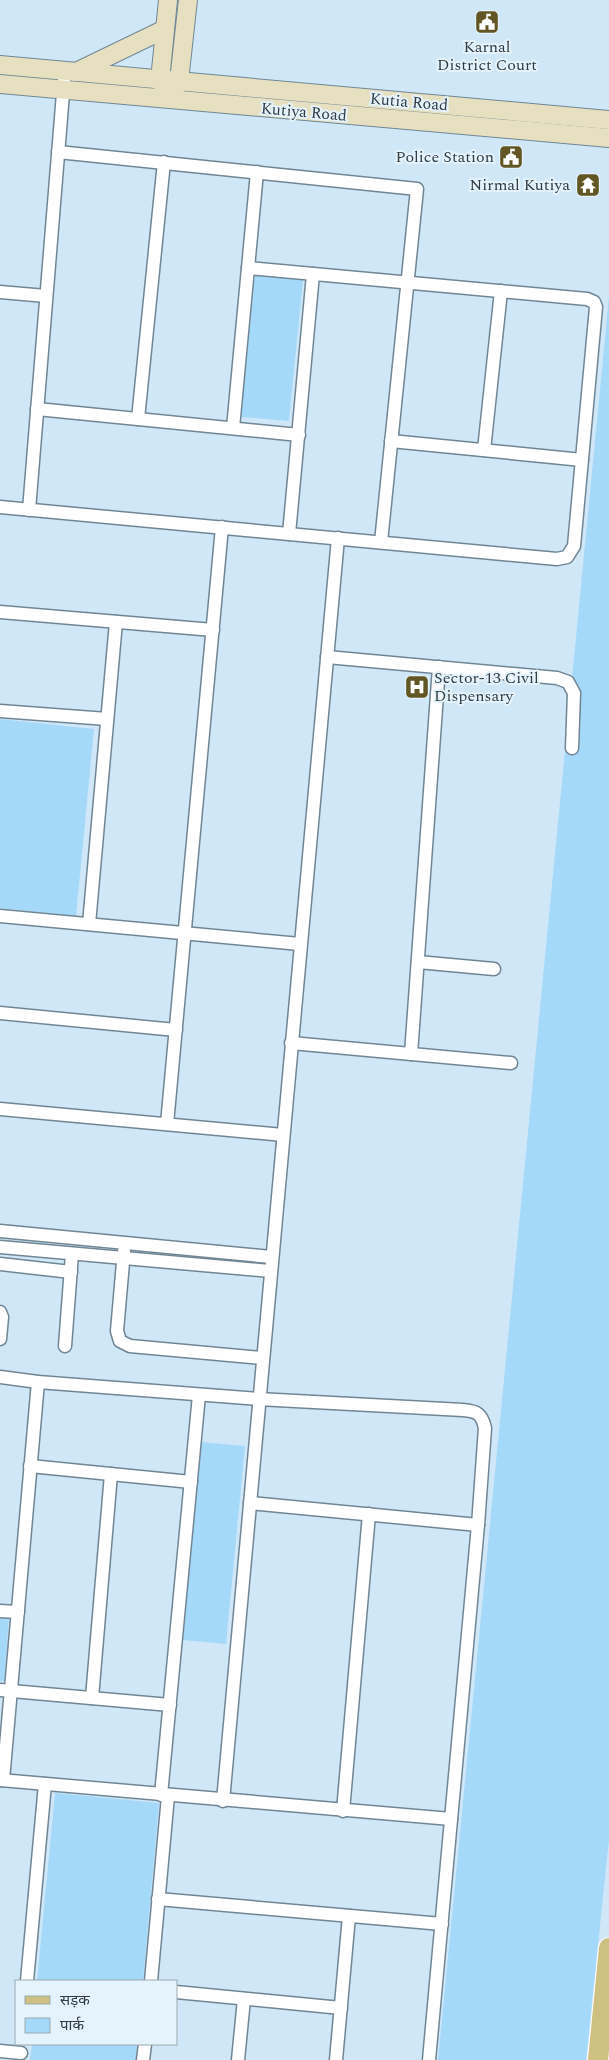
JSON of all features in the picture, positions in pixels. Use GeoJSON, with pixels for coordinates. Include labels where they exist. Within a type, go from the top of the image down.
{"type":"FeatureCollection","features":[{"type":"Feature","properties":{"kind":"main road"},"geometry":{"type":"LineString","coordinates":[[598,2060],[609,1948]]}},
{"type":"Feature","properties":{"kind":"street"},"geometry":{"type":"LineString","coordinates":[[168,0],[160,80],[169,99]]}},
{"type":"Feature","properties":{"kind":"street"},"geometry":{"type":"LineString","coordinates":[[169,99],[179,81],[188,0]]}},
{"type":"Feature","properties":{"kind":"street"},"geometry":{"type":"LineString","coordinates":[[28,510],[63,90],[70,71],[166,29]]}},
{"type":"Feature","properties":{"kind":"street","name":"Kutia Road"},"geometry":{"type":"LineString","coordinates":[[0,65],[609,120]]}},
{"type":"Feature","properties":{"kind":"street","name":"Kutiya Road"},"geometry":{"type":"LineString","coordinates":[[0,84],[609,138]]}},
{"type":"Feature","properties":{"kind":"street"},"geometry":{"type":"LineString","coordinates":[[58,152],[417,188],[381,542]]}},
{"type":"Feature","properties":{"kind":"street"},"geometry":{"type":"LineString","coordinates":[[138,419],[164,162]]}},
{"type":"Feature","properties":{"kind":"street"},"geometry":{"type":"LineString","coordinates":[[233,428],[257,172]]}},
{"type":"Feature","properties":{"kind":"street"},"geometry":{"type":"LineString","coordinates":[[0,507],[556,559],[567,558],[574,546],[596,307],[594,302],[588,299],[248,268]]}},
{"type":"Feature","properties":{"kind":"street"},"geometry":{"type":"LineString","coordinates":[[289,534],[313,274]]}},
{"type":"Feature","properties":{"kind":"street"},"geometry":{"type":"LineString","coordinates":[[484,450],[500,291]]}},
{"type":"Feature","properties":{"kind":"street"},"geometry":{"type":"LineString","coordinates":[[0,292],[46,296]]}},
{"type":"Feature","properties":{"kind":"street"},"geometry":{"type":"LineString","coordinates":[[37,409],[298,435]]}},
{"type":"Feature","properties":{"kind":"street"},"geometry":{"type":"LineString","coordinates":[[391,441],[582,460]]}},
{"type":"Feature","properties":{"kind":"street"},"geometry":{"type":"LineString","coordinates":[[167,1124],[222,527]]}},
{"type":"Feature","properties":{"kind":"street"},"geometry":{"type":"LineString","coordinates":[[223,1801],[258,1400],[338,538]]}},
{"type":"Feature","properties":{"kind":"street"},"geometry":{"type":"LineString","coordinates":[[0,612],[213,630]]}},
{"type":"Feature","properties":{"kind":"street"},"geometry":{"type":"LineString","coordinates":[[89,924],[116,622]]}},
{"type":"Feature","properties":{"kind":"street"},"geometry":{"type":"LineString","coordinates":[[327,657],[557,678],[568,682],[574,693],[572,748]]}},
{"type":"Feature","properties":{"kind":"street"},"geometry":{"type":"LineString","coordinates":[[411,1054],[440,668]]}},
{"type":"Feature","properties":{"kind":"street"},"geometry":{"type":"LineString","coordinates":[[0,712],[107,720]]}},
{"type":"Feature","properties":{"kind":"street"},"geometry":{"type":"LineString","coordinates":[[0,916],[300,944]]}},
{"type":"Feature","properties":{"kind":"street"},"geometry":{"type":"LineString","coordinates":[[418,962],[494,969]]}},
{"type":"Feature","properties":{"kind":"street"},"geometry":{"type":"LineString","coordinates":[[0,1013],[176,1030]]}},
{"type":"Feature","properties":{"kind":"street"},"geometry":{"type":"LineString","coordinates":[[291,1043],[511,1063]]}},
{"type":"Feature","properties":{"kind":"street"},"geometry":{"type":"LineString","coordinates":[[0,1109],[283,1135]]}},
{"type":"Feature","properties":{"kind":"street"},"geometry":{"type":"LineString","coordinates":[[0,1231],[272,1257]]}},
{"type":"Feature","properties":{"kind":"street"},"geometry":{"type":"LineString","coordinates":[[124,1243],[117,1332],[120,1341],[130,1346],[262,1358]]}},
{"type":"Feature","properties":{"kind":"street"},"geometry":{"type":"LineString","coordinates":[[0,1247],[270,1271]]}},
{"type":"Feature","properties":{"kind":"street"},"geometry":{"type":"LineString","coordinates":[[65,1346],[72,1254]]}},
{"type":"Feature","properties":{"kind":"street"},"geometry":{"type":"LineString","coordinates":[[0,1264],[71,1272]]}},
{"type":"Feature","properties":{"kind":"street"},"geometry":{"type":"LineString","coordinates":[[0,1312],[2,1317],[0,1339]]}},
{"type":"Feature","properties":{"kind":"street"},"geometry":{"type":"LineString","coordinates":[[0,1377],[38,1382],[258,1400],[476,1411],[483,1417],[485,1428],[478,1525],[429,2060]]}},
{"type":"Feature","properties":{"kind":"street"},"geometry":{"type":"LineString","coordinates":[[38,1382],[18,1612],[6,1690],[2,1780],[223,1801],[451,1819]]}},
{"type":"Feature","properties":{"kind":"street"},"geometry":{"type":"LineString","coordinates":[[151,1980],[170,1705],[199,1395]]}},
{"type":"Feature","properties":{"kind":"street"},"geometry":{"type":"LineString","coordinates":[[30,1466],[190,1482]]}},
{"type":"Feature","properties":{"kind":"street"},"geometry":{"type":"LineString","coordinates":[[92,1698],[111,1474]]}},
{"type":"Feature","properties":{"kind":"street"},"geometry":{"type":"LineString","coordinates":[[250,1502],[478,1525]]}},
{"type":"Feature","properties":{"kind":"street"},"geometry":{"type":"LineString","coordinates":[[343,1810],[369,1514]]}},
{"type":"Feature","properties":{"kind":"street"},"geometry":{"type":"LineString","coordinates":[[0,1611],[18,1612]]}},
{"type":"Feature","properties":{"kind":"street"},"geometry":{"type":"LineString","coordinates":[[6,1690],[170,1705]]}},
{"type":"Feature","properties":{"kind":"street"},"geometry":{"type":"LineString","coordinates":[[27,1980],[45,1784]]}},
{"type":"Feature","properties":{"kind":"street"},"geometry":{"type":"LineString","coordinates":[[158,1899],[442,1924]]}},
{"type":"Feature","properties":{"kind":"street"},"geometry":{"type":"LineString","coordinates":[[336,2060],[349,1916]]}},
{"type":"Feature","properties":{"kind":"street"},"geometry":{"type":"LineString","coordinates":[[178,1992],[341,2008]]}},
{"type":"Feature","properties":{"kind":"street"},"geometry":{"type":"LineString","coordinates":[[238,2060],[244,1998]]}},
{"type":"Feature","properties":{"kind":"street"},"geometry":{"type":"LineString","coordinates":[[143,2060],[145,2045]]}},
{"type":"Feature","properties":{"kind":"street"},"geometry":{"type":"LineString","coordinates":[[0,2051],[21,2052]]}},
{"type":"Feature","properties":{"kind":"green space"},"geometry":{"type":"Polygon","coordinates":[[[255,275],[303,280],[289,421],[241,417],[255,275]]]}},
{"type":"Feature","properties":{"kind":"green space"},"geometry":{"type":"Polygon","coordinates":[[[609,297],[609,1839],[586,2060],[438,2060],[609,297]]]}},
{"type":"Feature","properties":{"kind":"green space"},"geometry":{"type":"Polygon","coordinates":[[[0,719],[94,729],[76,916],[0,908],[0,719]]]}},
{"type":"Feature","properties":{"kind":"green space"},"geometry":{"type":"Polygon","coordinates":[[[201,1442],[245,1446],[226,1644],[183,1640],[201,1442]]]}},
{"type":"Feature","properties":{"kind":"green space"},"geometry":{"type":"Polygon","coordinates":[[[0,1617],[9,1618],[4,1681],[0,1681],[0,1617]]]}},
{"type":"Feature","properties":{"kind":"green space"},"geometry":{"type":"Polygon","coordinates":[[[55,1793],[159,1803],[143,1980],[37,1980],[55,1793]]]}},
{"type":"Feature","properties":{"kind":"green space"},"geometry":{"type":"Polygon","coordinates":[[[32,2045],[137,2045],[136,2060],[30,2060],[32,2045]]]}},
{"type":"Feature","properties":{"kind":"place","name":"Karnal District Court"},"geometry":{"type":"Point","coordinates":[487,22]}},
{"type":"Feature","properties":{"kind":"place","name":"Police Station"},"geometry":{"type":"Point","coordinates":[511,157]}},
{"type":"Feature","properties":{"kind":"place","name":"Nirmal Kutiya"},"geometry":{"type":"Point","coordinates":[588,185]}},
{"type":"Feature","properties":{"kind":"place","name":"Sector-13 Civil Dispensary"},"geometry":{"type":"Point","coordinates":[417,687]}}]}
